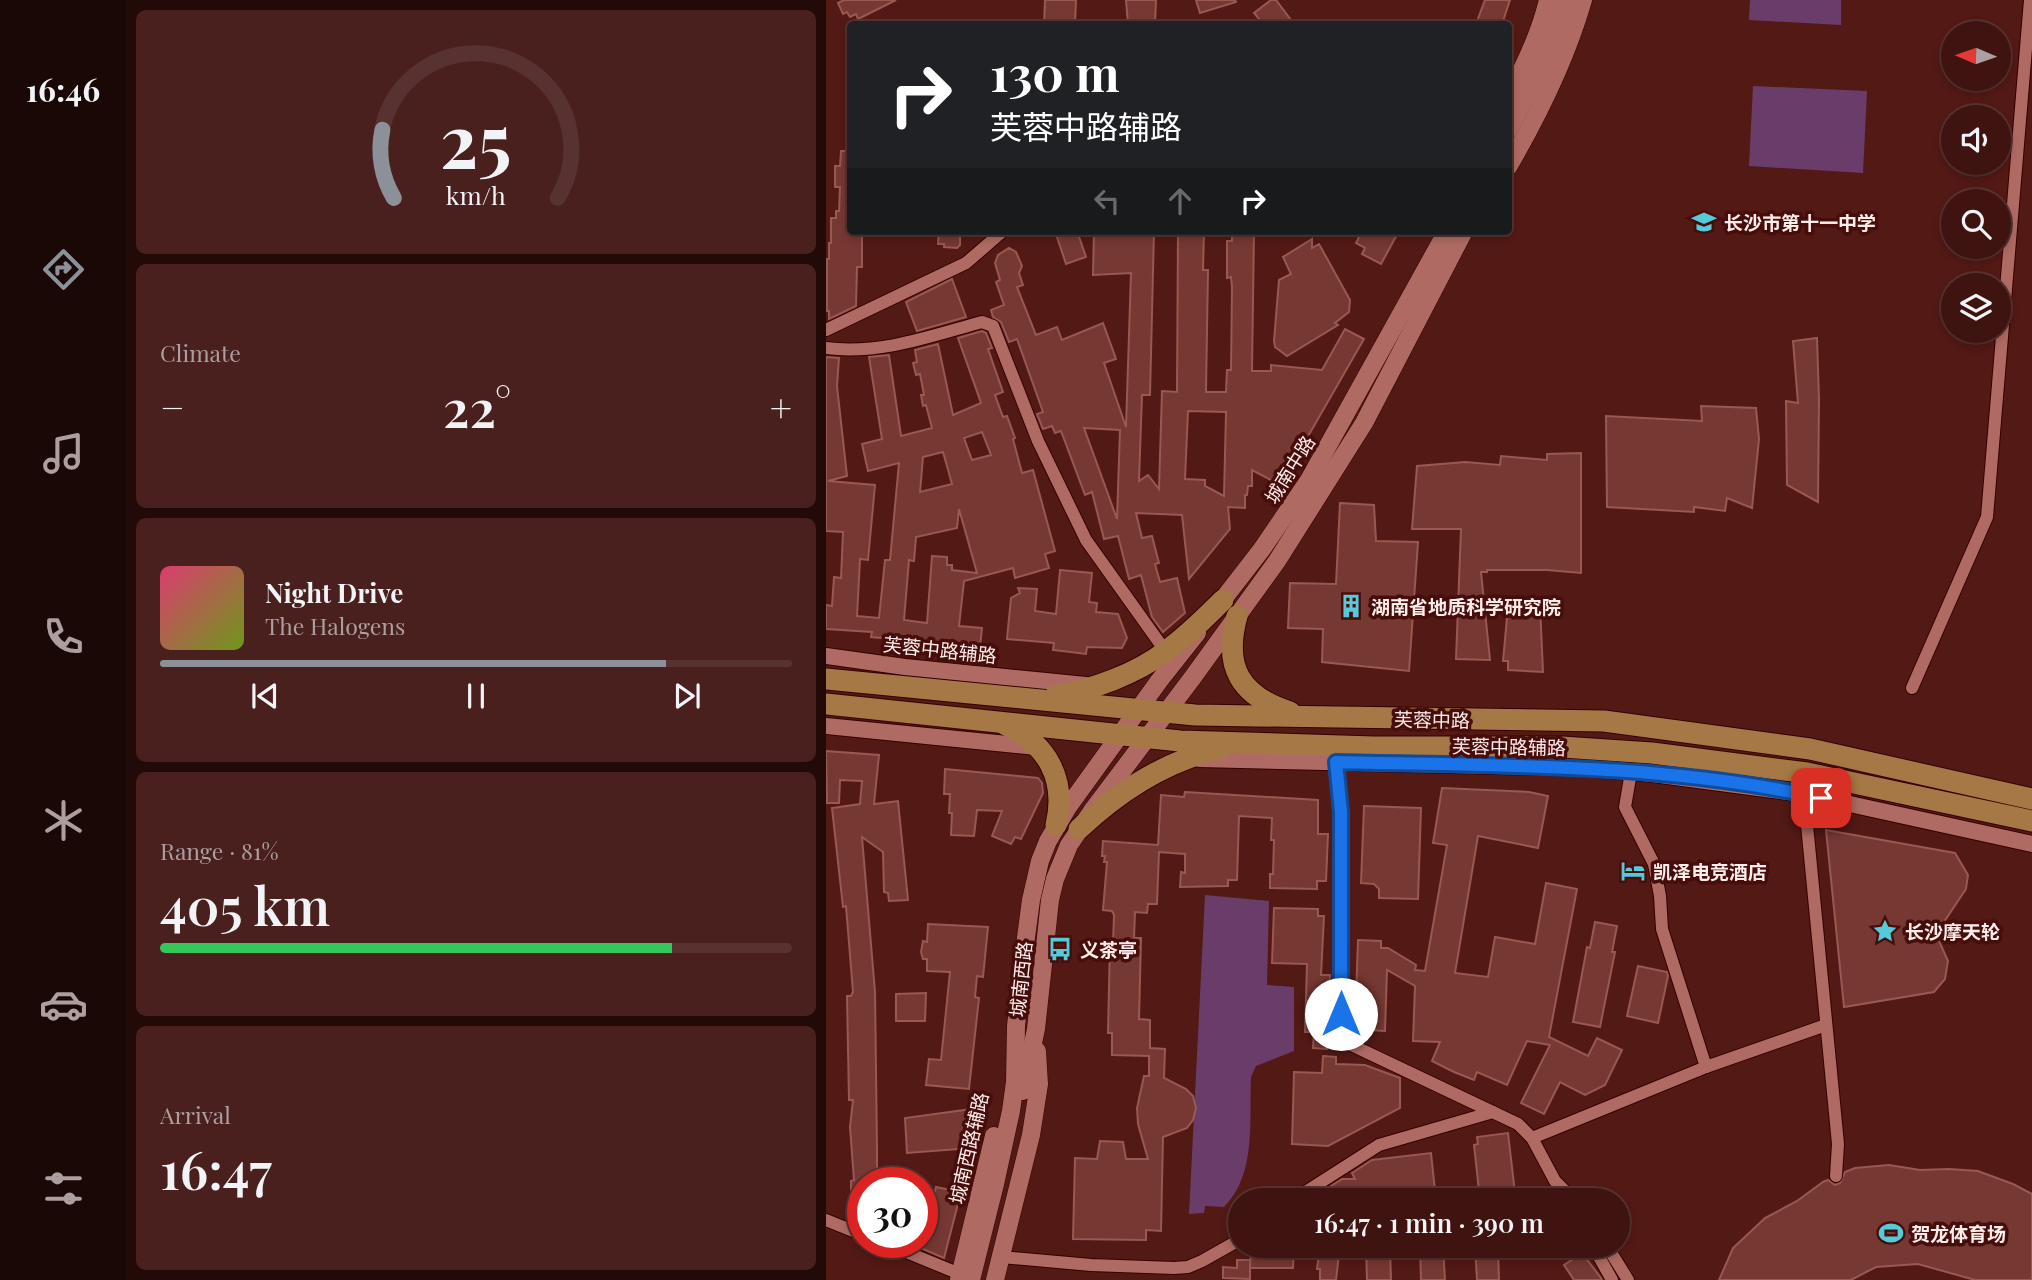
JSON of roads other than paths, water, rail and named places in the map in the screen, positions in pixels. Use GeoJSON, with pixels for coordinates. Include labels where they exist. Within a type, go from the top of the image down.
{"type":"FeatureCollection","features":[{"type":"Feature","properties":{"kind":"main road"},"geometry":{"type":"LineString","coordinates":[[1512,89],[1548,0]]}},
{"type":"Feature","properties":{"kind":"main road"},"geometry":{"type":"LineString","coordinates":[[1512,123],[1542,66],[1559,26],[1565,0]]}},
{"type":"Feature","properties":{"kind":"main road"},"geometry":{"type":"LineString","coordinates":[[1512,145],[1551,71],[1578,0]]}},
{"type":"Feature","properties":{"kind":"main road"},"geometry":{"type":"LineString","coordinates":[[1512,160],[1552,85],[1575,29],[1583,0]]}},
{"type":"Feature","properties":{"kind":"main road","name":"城南中路"},"geometry":{"type":"LineString","coordinates":[[1166,712],[1309,480],[1446,239]]}},
{"type":"Feature","properties":{"kind":"main road"},"geometry":{"type":"LineString","coordinates":[[1038,699],[1092,686],[1143,666],[1230,608]]}},
{"type":"Feature","properties":{"kind":"main road"},"geometry":{"type":"LineString","coordinates":[[1230,608],[1231,646],[1239,678],[1249,691],[1262,700],[1292,713],[1313,718]]}},
{"type":"Feature","properties":{"kind":"main road","name":"城南中路"},"geometry":{"type":"LineString","coordinates":[[1138,710],[1230,608]]}},
{"type":"Feature","properties":{"kind":"main road","name":"芙蓉中路"},"geometry":{"type":"LineString","coordinates":[[826,679],[1166,712],[1313,718],[1604,721],[1810,749],[2032,799]]}},
{"type":"Feature","properties":{"kind":"main road","name":"芙蓉中路"},"geometry":{"type":"LineString","coordinates":[[826,704],[1147,738],[1336,754],[1562,747],[1652,752],[1807,773],[2032,821]]}},
{"type":"Feature","properties":{"kind":"main road","name":"城南西路"},"geometry":{"type":"LineString","coordinates":[[981,1280],[1011,1111],[1015,1082],[1016,1026],[1031,900],[1040,861],[1056,825],[1138,710]]}},
{"type":"Feature","properties":{"kind":"main road","name":"城南西路"},"geometry":{"type":"LineString","coordinates":[[963,1278],[988,1231],[1011,1162],[1036,1029],[1050,900],[1061,861],[1079,829],[1166,712]]}},
{"type":"Feature","properties":{"kind":"main road"},"geometry":{"type":"LineString","coordinates":[[995,721],[1010,727],[1037,747],[1053,767],[1058,781],[1060,808],[1056,825]]}},
{"type":"Feature","properties":{"kind":"main road"},"geometry":{"type":"LineString","coordinates":[[1079,829],[1130,787],[1189,759],[1240,744]]}},
{"type":"Feature","properties":{"kind":"main road","name":"城南西路辅路"},"geometry":{"type":"LineString","coordinates":[[963,1278],[1016,1026]]}},
{"type":"Feature","properties":{"kind":"main road"},"geometry":{"type":"LineString","coordinates":[[995,1280],[1025,1162],[1039,1084],[1036,1029]]}},
{"type":"Feature","properties":{"kind":"street"},"geometry":{"type":"LineString","coordinates":[[1912,688],[1987,517],[2030,0]]}},
{"type":"Feature","properties":{"kind":"street"},"geometry":{"type":"LineString","coordinates":[[826,330],[966,263],[998,235]]}},
{"type":"Feature","properties":{"kind":"street"},"geometry":{"type":"LineString","coordinates":[[826,348],[889,347],[982,322],[993,326],[1038,441],[1086,540],[1166,652]]}},
{"type":"Feature","properties":{"kind":"street","name":"芙蓉中路辅路"},"geometry":{"type":"LineString","coordinates":[[826,656],[876,664],[1092,686]]}},
{"type":"Feature","properties":{"kind":"street"},"geometry":{"type":"LineString","coordinates":[[826,726],[1037,747]]}},
{"type":"Feature","properties":{"kind":"street"},"geometry":{"type":"LineString","coordinates":[[1336,754],[1341,812],[1341,1040],[1518,1124],[1532,1138],[1559,1188]]}},
{"type":"Feature","properties":{"kind":"street","name":"芙蓉中路辅路"},"geometry":{"type":"LineString","coordinates":[[1189,759],[1336,754],[1631,772],[1804,794],[2032,844]]}},
{"type":"Feature","properties":{"kind":"street"},"geometry":{"type":"LineString","coordinates":[[1631,772],[1625,807],[1654,864],[1662,929],[1706,1067]]}},
{"type":"Feature","properties":{"kind":"street"},"geometry":{"type":"LineString","coordinates":[[1804,794],[1838,1144],[1836,1176]]}},
{"type":"Feature","properties":{"kind":"street"},"geometry":{"type":"LineString","coordinates":[[1532,1138],[1706,1067],[1826,1025]]}},
{"type":"Feature","properties":{"kind":"street"},"geometry":{"type":"LineString","coordinates":[[1312,1188],[1379,1145],[1493,1112]]}},
{"type":"Feature","properties":{"kind":"street"},"geometry":{"type":"LineString","coordinates":[[1555,1181],[1562,1188]]}},
{"type":"Feature","properties":{"kind":"street"},"geometry":{"type":"LineString","coordinates":[[826,1220],[847,1229]]}},
{"type":"Feature","properties":{"kind":"street"},"geometry":{"type":"LineString","coordinates":[[1001,1257],[1091,1265],[1174,1268],[1188,1267],[1228,1246]]}},
{"type":"Feature","properties":{"kind":"street"},"geometry":{"type":"LineString","coordinates":[[918,1258],[963,1278]]}},
{"type":"Feature","properties":{"kind":"street"},"geometry":{"type":"LineString","coordinates":[[1600,1258],[1612,1280]]}},
{"type":"Feature","properties":{"kind":"street"},"geometry":{"type":"LineString","coordinates":[[1614,1258],[1628,1280]]}},
{"type":"Feature","properties":{"kind":"place","name":"长沙市第十一中学"},"geometry":{"type":"Point","coordinates":[1704,222]}},
{"type":"Feature","properties":{"kind":"place","name":"湖南省地质科学研究院"},"geometry":{"type":"Point","coordinates":[1351,606]}},
{"type":"Feature","properties":{"kind":"place","name":"凯泽电竞酒店"},"geometry":{"type":"Point","coordinates":[1633,871]}},
{"type":"Feature","properties":{"kind":"place","name":"长沙摩天轮"},"geometry":{"type":"Point","coordinates":[1885,931]}},
{"type":"Feature","properties":{"kind":"place","name":"义茶亭"},"geometry":{"type":"Point","coordinates":[1060,949]}},
{"type":"Feature","properties":{"kind":"place","name":"贺龙体育场"},"geometry":{"type":"Point","coordinates":[1891,1233]}}]}
